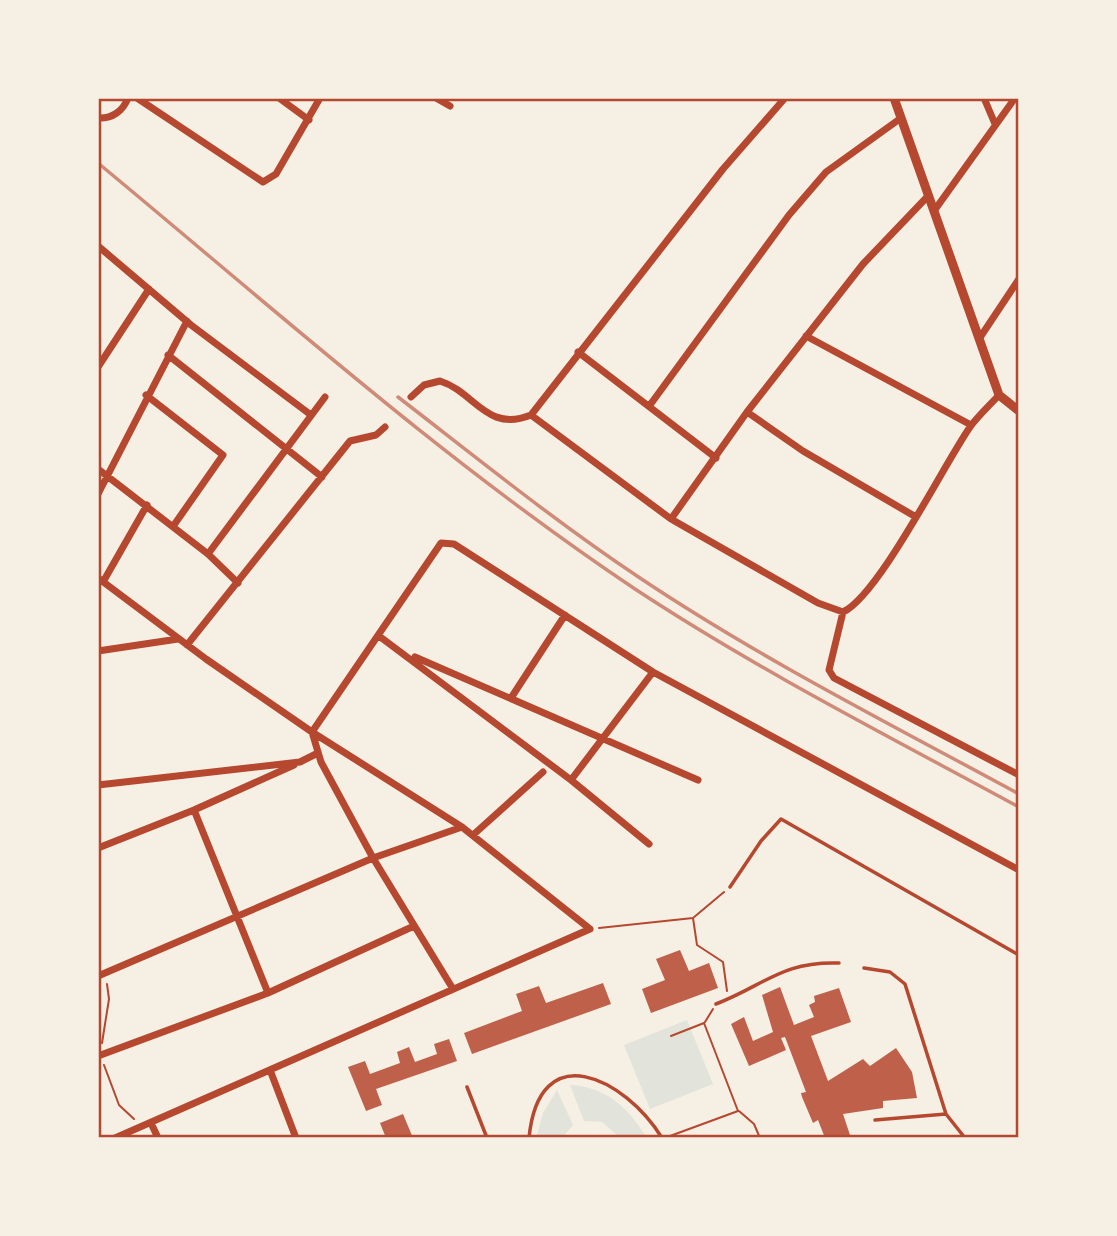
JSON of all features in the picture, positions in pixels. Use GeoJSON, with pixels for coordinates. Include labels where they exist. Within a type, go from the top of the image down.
{"type":"FeatureCollection","features":[{"type":"Feature","properties":{"kind":"street"},"geometry":{"type":"LineString","coordinates":[[98,118],[116,114],[124,108],[128,98]]}},
{"type":"Feature","properties":{"kind":"street"},"geometry":{"type":"LineString","coordinates":[[137,98],[263,182],[276,174],[320,98]]}},
{"type":"Feature","properties":{"kind":"street"},"geometry":{"type":"LineString","coordinates":[[279,98],[309,120]]}},
{"type":"Feature","properties":{"kind":"street"},"geometry":{"type":"LineString","coordinates":[[436,98],[450,106]]}},
{"type":"Feature","properties":{"kind":"street"},"geometry":{"type":"LineString","coordinates":[[411,397],[424,385],[440,381],[494,417],[521,419],[531,415],[723,169],[785,98]]}},
{"type":"Feature","properties":{"kind":"street"},"geometry":{"type":"LineString","coordinates":[[894,98],[999,395],[1019,411]]}},
{"type":"Feature","properties":{"kind":"street"},"geometry":{"type":"LineString","coordinates":[[984,98],[995,124]]}},
{"type":"Feature","properties":{"kind":"street"},"geometry":{"type":"LineString","coordinates":[[934,211],[1015,98]]}},
{"type":"Feature","properties":{"kind":"street"},"geometry":{"type":"LineString","coordinates":[[650,405],[757,259],[825,172],[901,118]]}},
{"type":"Feature","properties":{"kind":"street"},"geometry":{"type":"LineString","coordinates":[[671,519],[747,412],[863,264],[928,195]]}},
{"type":"Feature","properties":{"kind":"street"},"geometry":{"type":"LineString","coordinates":[[98,246],[187,321],[312,415]]}},
{"type":"Feature","properties":{"kind":"street"},"geometry":{"type":"LineString","coordinates":[[979,340],[1019,279]]}},
{"type":"Feature","properties":{"kind":"street"},"geometry":{"type":"LineString","coordinates":[[98,367],[149,289]]}},
{"type":"Feature","properties":{"kind":"street"},"geometry":{"type":"LineString","coordinates":[[98,495],[146,395],[187,321]]}},
{"type":"Feature","properties":{"kind":"street"},"geometry":{"type":"LineString","coordinates":[[806,336],[971,425]]}},
{"type":"Feature","properties":{"kind":"street"},"geometry":{"type":"LineString","coordinates":[[578,352],[716,458]]}},
{"type":"Feature","properties":{"kind":"street"},"geometry":{"type":"LineString","coordinates":[[168,355],[322,477]]}},
{"type":"Feature","properties":{"kind":"street"},"geometry":{"type":"LineString","coordinates":[[146,395],[223,455],[174,525]]}},
{"type":"Feature","properties":{"kind":"street"},"geometry":{"type":"LineString","coordinates":[[999,395],[971,425],[916,517],[863,595],[843,612],[831,663],[834,678],[1019,775]]}},
{"type":"Feature","properties":{"kind":"street"},"geometry":{"type":"LineString","coordinates":[[208,554],[326,397]]}},
{"type":"Feature","properties":{"kind":"street"},"geometry":{"type":"LineString","coordinates":[[747,412],[803,451],[916,517]]}},
{"type":"Feature","properties":{"kind":"street"},"geometry":{"type":"LineString","coordinates":[[531,415],[671,519],[818,603],[843,612]]}},
{"type":"Feature","properties":{"kind":"street"},"geometry":{"type":"LineString","coordinates":[[187,645],[350,441],[376,435],[385,427]]}},
{"type":"Feature","properties":{"kind":"street"},"geometry":{"type":"LineString","coordinates":[[98,469],[174,525],[238,583]]}},
{"type":"Feature","properties":{"kind":"street"},"geometry":{"type":"LineString","coordinates":[[115,1138],[590,929],[462,827],[312,732],[178,639],[101,580],[147,505]]}},
{"type":"Feature","properties":{"kind":"street"},"geometry":{"type":"LineString","coordinates":[[312,732],[441,544],[454,544],[653,672],[1019,870]]}},
{"type":"Feature","properties":{"kind":"street"},"geometry":{"type":"LineString","coordinates":[[511,698],[565,615]]}},
{"type":"Feature","properties":{"kind":"street"},"geometry":{"type":"LineString","coordinates":[[379,636],[571,780],[649,844]]}},
{"type":"Feature","properties":{"kind":"street"},"geometry":{"type":"LineString","coordinates":[[98,651],[178,639]]}},
{"type":"Feature","properties":{"kind":"street"},"geometry":{"type":"LineString","coordinates":[[404,653],[698,780]]}},
{"type":"Feature","properties":{"kind":"street"},"geometry":{"type":"LineString","coordinates":[[571,780],[653,672]]}},
{"type":"Feature","properties":{"kind":"street"},"geometry":{"type":"LineString","coordinates":[[312,732],[318,753],[373,858],[453,989]]}},
{"type":"Feature","properties":{"kind":"street"},"geometry":{"type":"LineString","coordinates":[[98,848],[194,810],[318,753]]}},
{"type":"Feature","properties":{"kind":"street"},"geometry":{"type":"LineString","coordinates":[[98,785],[300,762]]}},
{"type":"Feature","properties":{"kind":"street"},"geometry":{"type":"LineString","coordinates":[[473,835],[543,772]]}},
{"type":"Feature","properties":{"kind":"street"},"geometry":{"type":"LineString","coordinates":[[194,810],[268,993]]}},
{"type":"Feature","properties":{"kind":"street"},"geometry":{"type":"LineString","coordinates":[[98,976],[373,858],[462,827]]}},
{"type":"Feature","properties":{"kind":"street"},"geometry":{"type":"LineString","coordinates":[[98,1056],[268,993],[414,926]]}},
{"type":"Feature","properties":{"kind":"street"},"geometry":{"type":"LineString","coordinates":[[270,1070],[296,1138]]}},
{"type":"Feature","properties":{"kind":"street"},"geometry":{"type":"LineString","coordinates":[[151,1123],[158,1138]]}},
{"type":"Feature","properties":{"kind":"lane"},"geometry":{"type":"LineString","coordinates":[[730,887],[761,841],[781,820],[1019,955]]}},
{"type":"Feature","properties":{"kind":"lane"},"geometry":{"type":"LineString","coordinates":[[716,1004],[783,969],[803,964],[839,963]]}},
{"type":"Feature","properties":{"kind":"lane"},"geometry":{"type":"LineString","coordinates":[[864,968],[890,972],[905,984],[946,1114],[965,1138]]}},
{"type":"Feature","properties":{"kind":"lane"},"geometry":{"type":"LineString","coordinates":[[529,1138],[536,1104],[547,1086],[574,1076],[592,1078],[625,1094],[648,1116],[664,1138]]}},
{"type":"Feature","properties":{"kind":"lane"},"geometry":{"type":"LineString","coordinates":[[467,1087],[487,1138]]}},
{"type":"Feature","properties":{"kind":"lane"},"geometry":{"type":"LineString","coordinates":[[875,1121],[946,1114]]}},
{"type":"Feature","properties":{"kind":"path"},"geometry":{"type":"LineString","coordinates":[[590,929],[693,918],[730,887]]}},
{"type":"Feature","properties":{"kind":"path"},"geometry":{"type":"LineString","coordinates":[[693,918],[697,945],[723,962],[728,999]]}},
{"type":"Feature","properties":{"kind":"path"},"geometry":{"type":"LineString","coordinates":[[671,1036],[704,1023],[716,1004]]}},
{"type":"Feature","properties":{"kind":"path"},"geometry":{"type":"LineString","coordinates":[[704,1023],[738,1111],[754,1125],[760,1138]]}},
{"type":"Feature","properties":{"kind":"path"},"geometry":{"type":"LineString","coordinates":[[664,1138],[738,1111]]}},
{"type":"Feature","properties":{"kind":"shaded area"},"geometry":{"type":"Polygon","coordinates":[[[687,1020],[713,1084],[650,1109],[624,1045],[687,1020]]]}},
{"type":"Feature","properties":{"kind":"shaded area"},"geometry":{"type":"Polygon","coordinates":[[[570,1085],[594,1090],[614,1100],[631,1115],[645,1135],[620,1138],[602,1122],[584,1121],[570,1085]]]}},
{"type":"Feature","properties":{"kind":"shaded area"},"geometry":{"type":"Polygon","coordinates":[[[557,1090],[573,1125],[562,1138],[536,1138],[543,1113],[557,1090]]]}},
{"type":"Feature","properties":{"kind":"building"},"geometry":{"type":"Polygon","coordinates":[[[680,950],[689,971],[709,963],[718,988],[651,1013],[642,989],[665,980],[656,959],[680,950]]]}},
{"type":"Feature","properties":{"kind":"building"},"geometry":{"type":"Polygon","coordinates":[[[603,983],[611,1004],[472,1054],[464,1033],[522,1011],[516,994],[539,986],[546,1003],[603,983]]]}},
{"type":"Feature","properties":{"kind":"building"},"geometry":{"type":"Polygon","coordinates":[[[780,987],[794,1025],[814,1017],[809,1005],[815,1002],[814,996],[839,988],[851,1022],[811,1036],[828,1081],[863,1059],[870,1066],[896,1048],[912,1072],[917,1098],[883,1101],[883,1108],[843,1114],[851,1138],[825,1138],[818,1120],[813,1123],[802,1097],[801,1093],[806,1092],[785,1037],[781,1038],[786,1050],[749,1066],[731,1024],[744,1017],[753,1041],[773,1032],[762,995],[780,987]]]}},
{"type":"Feature","properties":{"kind":"building"},"geometry":{"type":"Polygon","coordinates":[[[449,1039],[457,1061],[376,1089],[382,1105],[366,1111],[348,1067],[365,1061],[370,1074],[400,1063],[397,1052],[409,1047],[415,1062],[437,1054],[434,1044],[449,1039]]]}},
{"type":"Feature","properties":{"kind":"building"},"geometry":{"type":"Polygon","coordinates":[[[403,1114],[413,1138],[386,1138],[380,1123],[403,1114]]]}},
{"type":"Feature","properties":{"kind":"railway"},"geometry":{"type":"LineString","coordinates":[[98,163],[428,437],[635,589],[825,702],[1019,807]]}},
{"type":"Feature","properties":{"kind":"railway"},"geometry":{"type":"LineString","coordinates":[[398,397],[578,535],[686,608],[827,691],[1019,794]]}}]}
